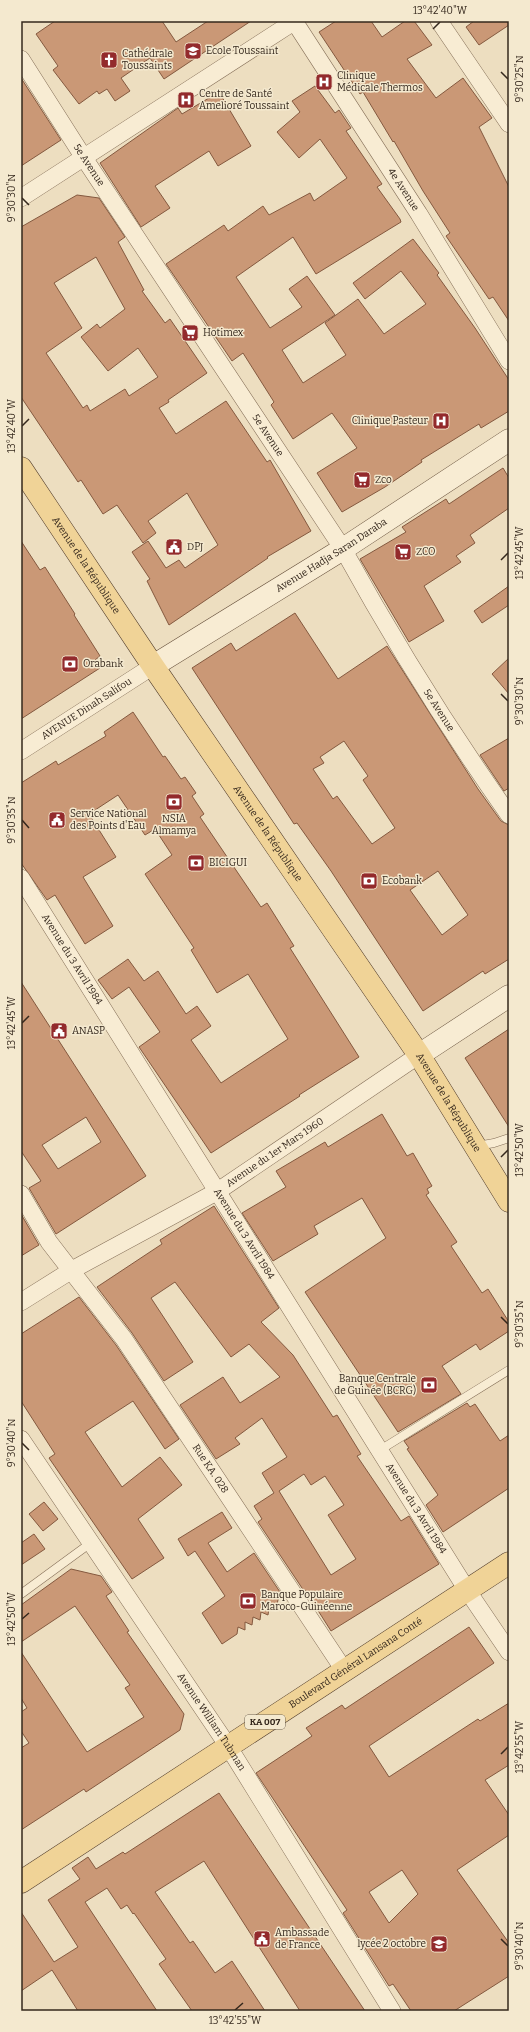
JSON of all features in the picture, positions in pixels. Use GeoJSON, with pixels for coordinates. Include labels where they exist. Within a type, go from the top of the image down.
{"type":"FeatureCollection","features":[{"type":"Feature","properties":{"kind":"main road","name":"Avenue Hadja Saran Daraba"},"geometry":{"type":"LineString","coordinates":[[152,666],[343,549],[509,440]]}},
{"type":"Feature","properties":{"kind":"main road","name":"Avenue de la République"},"geometry":{"type":"LineString","coordinates":[[21,468],[152,666],[419,1055],[509,1201]]}},
{"type":"Feature","properties":{"kind":"main road"},"geometry":{"type":"LineString","coordinates":[[419,1055],[509,996]]}},
{"type":"Feature","properties":{"kind":"main road","name":"Boulevard Général Lansana Conté"},"geometry":{"type":"LineString","coordinates":[[21,1882],[509,1563]]}},
{"type":"Feature","properties":{"kind":"street"},"geometry":{"type":"LineString","coordinates":[[21,198],[294,21]]}},
{"type":"Feature","properties":{"kind":"street","name":"4e Avenue"},"geometry":{"type":"LineString","coordinates":[[294,21],[419,214],[509,361]]}},
{"type":"Feature","properties":{"kind":"street"},"geometry":{"type":"LineString","coordinates":[[439,21],[509,124]]}},
{"type":"Feature","properties":{"kind":"street","name":"5e Avenue"},"geometry":{"type":"LineString","coordinates":[[21,59],[84,158],[343,549],[366,591],[478,771],[509,815]]}},
{"type":"Feature","properties":{"kind":"street","name":"AVENUE Dinah Salifou"},"geometry":{"type":"LineString","coordinates":[[21,751],[152,666]]}},
{"type":"Feature","properties":{"kind":"street","name":"Avenue du 3 Avril 1984"},"geometry":{"type":"LineString","coordinates":[[21,878],[467,1590],[509,1652]]}},
{"type":"Feature","properties":{"kind":"street","name":"Avenue du 1er Mars 1960"},"geometry":{"type":"LineString","coordinates":[[21,1302],[72,1270],[218,1191],[419,1055]]}},
{"type":"Feature","properties":{"kind":"street","name":"Rue KA. 028"},"geometry":{"type":"LineString","coordinates":[[21,1194],[49,1242],[124,1339],[344,1670]]}},
{"type":"Feature","properties":{"kind":"street","name":"Avenue William Tubman"},"geometry":{"type":"LineString","coordinates":[[21,1439],[92,1542],[228,1746],[392,2011]]}},
{"type":"Feature","properties":{"kind":"lane"},"geometry":{"type":"LineString","coordinates":[[475,1146],[494,1143],[509,1138]]}},
{"type":"Feature","properties":{"kind":"lane"},"geometry":{"type":"LineString","coordinates":[[380,1450],[509,1370]]}},
{"type":"Feature","properties":{"kind":"lane"},"geometry":{"type":"LineString","coordinates":[[21,1594],[92,1542]]}},
{"type":"Feature","properties":{"kind":"building"},"geometry":{"type":"Polygon","coordinates":[[[55,21],[162,21],[176,42],[208,21],[251,21],[164,79],[150,58],[121,78],[130,91],[115,101],[107,89],[99,94],[97,91],[79,104],[53,70],[58,66],[36,34],[55,21]]]}},
{"type":"Feature","properties":{"kind":"building"},"geometry":{"type":"Polygon","coordinates":[[[336,21],[371,21],[382,37],[405,21],[414,21],[432,45],[407,59],[436,98],[463,78],[492,118],[479,127],[509,187],[509,321],[493,297],[489,299],[446,236],[450,233],[423,191],[394,141],[393,142],[363,92],[360,94],[319,32],[336,21]]]}},
{"type":"Feature","properties":{"kind":"building"},"geometry":{"type":"Polygon","coordinates":[[[474,21],[509,21],[509,25],[479,45],[466,27],[474,21]]]}},
{"type":"Feature","properties":{"kind":"building"},"geometry":{"type":"Polygon","coordinates":[[[21,78],[61,140],[21,166],[21,78]]]}},
{"type":"Feature","properties":{"kind":"building"},"geometry":{"type":"Polygon","coordinates":[[[315,86],[335,113],[339,110],[351,128],[346,131],[382,184],[377,187],[401,222],[316,274],[293,237],[236,277],[270,328],[302,307],[289,289],[307,276],[335,315],[282,350],[303,383],[346,355],[325,323],[358,299],[384,334],[426,304],[401,271],[365,299],[353,283],[413,239],[439,273],[437,275],[475,328],[509,380],[509,411],[481,428],[479,424],[421,460],[422,462],[385,487],[342,512],[317,473],[357,448],[332,413],[293,439],[271,405],[274,402],[243,353],[232,361],[166,264],[224,225],[228,231],[263,206],[269,215],[310,193],[314,201],[347,178],[320,139],[299,158],[277,132],[300,112],[292,101],[315,86]]]}},
{"type":"Feature","properties":{"kind":"building"},"geometry":{"type":"Polygon","coordinates":[[[219,92],[251,146],[218,166],[209,151],[155,186],[170,208],[141,227],[100,163],[178,108],[182,114],[219,92]]]}},
{"type":"Feature","properties":{"kind":"building"},"geometry":{"type":"Polygon","coordinates":[[[77,195],[99,198],[125,237],[118,242],[144,290],[142,291],[165,323],[170,319],[207,373],[159,408],[176,434],[226,401],[267,462],[270,460],[311,531],[267,557],[268,558],[169,625],[147,581],[150,579],[132,552],[148,541],[166,568],[179,560],[185,568],[218,545],[187,493],[148,521],[156,533],[143,543],[117,505],[103,514],[81,480],[78,482],[21,397],[21,227],[77,195]],[[96,257],[54,283],[82,328],[46,353],[83,408],[87,405],[90,411],[125,389],[129,396],[158,377],[138,348],[108,371],[81,337],[97,324],[100,328],[125,309],[96,257]]]}},
{"type":"Feature","properties":{"kind":"building"},"geometry":{"type":"Polygon","coordinates":[[[503,468],[509,478],[509,508],[470,535],[475,543],[456,556],[461,562],[424,586],[444,621],[409,642],[360,559],[406,532],[402,527],[446,499],[449,504],[503,468]]]}},
{"type":"Feature","properties":{"kind":"building"},"geometry":{"type":"Polygon","coordinates":[[[21,541],[40,570],[45,567],[75,614],[74,615],[100,656],[95,660],[100,668],[21,719],[21,541]]]}},
{"type":"Feature","properties":{"kind":"building"},"geometry":{"type":"Polygon","coordinates":[[[509,586],[509,605],[482,623],[474,611],[509,586]]]}},
{"type":"Feature","properties":{"kind":"building"},"geometry":{"type":"Polygon","coordinates":[[[295,613],[338,679],[387,646],[478,789],[501,821],[509,825],[509,959],[485,974],[483,971],[423,1011],[331,871],[297,823],[294,824],[192,668],[231,643],[236,651],[295,613]],[[344,741],[320,757],[324,763],[313,769],[333,799],[337,796],[372,844],[395,828],[363,780],[368,776],[344,741]],[[438,871],[410,890],[442,935],[468,915],[438,871]]]}},
{"type":"Feature","properties":{"kind":"building"},"geometry":{"type":"Polygon","coordinates":[[[509,658],[509,694],[492,674],[509,658]]]}},
{"type":"Feature","properties":{"kind":"building"},"geometry":{"type":"Polygon","coordinates":[[[133,712],[163,757],[165,756],[181,779],[185,777],[196,793],[192,796],[204,814],[200,817],[261,907],[267,903],[294,946],[290,948],[359,1057],[211,1153],[139,1047],[160,1032],[129,987],[112,999],[98,980],[128,959],[144,981],[158,971],[186,1014],[197,1006],[211,1026],[191,1040],[221,1083],[288,1039],[248,974],[217,993],[191,950],[194,948],[145,874],[172,855],[155,829],[145,835],[118,795],[89,814],[116,857],[83,877],[113,926],[85,944],[55,895],[47,900],[21,863],[21,783],[56,761],[58,765],[106,736],[104,732],[133,712]]]}},
{"type":"Feature","properties":{"kind":"building"},"geometry":{"type":"Polygon","coordinates":[[[509,738],[509,788],[504,791],[480,755],[509,738]]]}},
{"type":"Feature","properties":{"kind":"building"},"geometry":{"type":"Polygon","coordinates":[[[21,982],[146,1176],[56,1234],[29,1188],[41,1181],[21,1151],[21,982]],[[86,1117],[42,1145],[58,1169],[101,1142],[86,1117]]]}},
{"type":"Feature","properties":{"kind":"building"},"geometry":{"type":"Polygon","coordinates":[[[509,1029],[509,1127],[465,1058],[509,1029]]]}},
{"type":"Feature","properties":{"kind":"building"},"geometry":{"type":"Polygon","coordinates":[[[382,1114],[407,1156],[413,1153],[432,1186],[427,1189],[429,1193],[426,1195],[457,1242],[451,1246],[482,1293],[488,1289],[509,1322],[509,1331],[480,1350],[476,1344],[442,1366],[461,1394],[398,1432],[305,1292],[386,1238],[362,1198],[314,1226],[318,1234],[273,1261],[242,1213],[286,1187],[276,1171],[325,1142],[328,1147],[382,1114]]]}},
{"type":"Feature","properties":{"kind":"building"},"geometry":{"type":"Polygon","coordinates":[[[214,1206],[279,1308],[261,1322],[293,1355],[333,1417],[337,1415],[361,1454],[357,1456],[401,1521],[409,1516],[439,1564],[331,1631],[305,1590],[304,1591],[258,1522],[262,1519],[254,1506],[274,1493],[262,1473],[287,1457],[262,1418],[235,1438],[240,1444],[216,1459],[180,1405],[223,1377],[240,1403],[280,1377],[249,1344],[231,1357],[175,1282],[151,1298],[193,1362],[164,1381],[132,1333],[97,1287],[162,1244],[160,1240],[214,1206]],[[304,1474],[279,1491],[331,1575],[356,1559],[328,1515],[344,1505],[325,1476],[311,1485],[304,1474]]]}},
{"type":"Feature","properties":{"kind":"building"},"geometry":{"type":"Polygon","coordinates":[[[21,1214],[39,1245],[21,1256],[21,1214]]]}},
{"type":"Feature","properties":{"kind":"building"},"geometry":{"type":"Polygon","coordinates":[[[79,1297],[116,1345],[179,1439],[165,1449],[133,1401],[85,1432],[122,1487],[160,1457],[182,1485],[138,1519],[164,1558],[132,1579],[49,1458],[55,1454],[21,1401],[21,1334],[79,1297]]]}},
{"type":"Feature","properties":{"kind":"building"},"geometry":{"type":"Polygon","coordinates":[[[467,1403],[470,1407],[475,1404],[500,1441],[509,1435],[509,1488],[443,1532],[426,1505],[438,1495],[407,1449],[409,1448],[404,1441],[467,1403]]]}},
{"type":"Feature","properties":{"kind":"building"},"geometry":{"type":"Polygon","coordinates":[[[44,1502],[58,1519],[43,1531],[29,1514],[44,1502]]]}},
{"type":"Feature","properties":{"kind":"building","name":"Banque Populaire Maroco-Guinéenne"},"geometry":{"type":"Polygon","coordinates":[[[222,1512],[232,1528],[208,1543],[227,1572],[254,1553],[280,1592],[276,1608],[269,1608],[268,1615],[261,1612],[260,1620],[253,1617],[252,1625],[245,1622],[245,1630],[238,1627],[237,1634],[222,1644],[202,1613],[225,1596],[195,1551],[188,1556],[178,1539],[222,1512]]]}},
{"type":"Feature","properties":{"kind":"building"},"geometry":{"type":"Polygon","coordinates":[[[34,1534],[45,1549],[21,1565],[21,1543],[34,1534]]]}},
{"type":"Feature","properties":{"kind":"building"},"geometry":{"type":"Polygon","coordinates":[[[71,1569],[101,1576],[112,1592],[106,1596],[129,1631],[127,1632],[184,1714],[180,1730],[86,1792],[84,1789],[21,1830],[21,1748],[29,1743],[21,1731],[21,1712],[27,1708],[21,1698],[21,1652],[87,1752],[144,1717],[125,1688],[130,1685],[75,1606],[21,1642],[21,1605],[71,1569]]]}},
{"type":"Feature","properties":{"kind":"building"},"geometry":{"type":"Polygon","coordinates":[[[469,1627],[494,1663],[369,1746],[389,1777],[478,1719],[480,1721],[509,1703],[509,1765],[485,1780],[509,1815],[509,1835],[457,1870],[509,1943],[509,1976],[454,2011],[411,2011],[393,1984],[389,1986],[343,1913],[347,1910],[256,1773],[312,1736],[306,1728],[342,1705],[345,1709],[469,1627]],[[402,1870],[369,1892],[389,1923],[418,1894],[402,1870]]]}},
{"type":"Feature","properties":{"kind":"building"},"geometry":{"type":"Polygon","coordinates":[[[219,1793],[365,2011],[300,2011],[204,1861],[155,1892],[190,1943],[193,1941],[215,1973],[232,1961],[265,2011],[192,2011],[159,1964],[166,1959],[134,1913],[133,1914],[127,1905],[121,1909],[107,1888],[85,1902],[157,2011],[78,2011],[52,1970],[21,1991],[21,1912],[54,1962],[78,1947],[48,1900],[80,1879],[72,1868],[88,1857],[96,1869],[123,1852],[125,1854],[219,1793]]]}},
{"type":"Feature","properties":{"kind":"place","name":"Ecole Toussaint"},"geometry":{"type":"Point","coordinates":[193,51]}},
{"type":"Feature","properties":{"kind":"place","name":"Cathédrale Toussaints"},"geometry":{"type":"Point","coordinates":[109,60]}},
{"type":"Feature","properties":{"kind":"place","name":"Clinique Médicale Thermos"},"geometry":{"type":"Point","coordinates":[324,82]}},
{"type":"Feature","properties":{"kind":"place","name":"Centre de Santé Amelioré Toussaint"},"geometry":{"type":"Point","coordinates":[186,100]}},
{"type":"Feature","properties":{"kind":"place","name":"Hotimex"},"geometry":{"type":"Point","coordinates":[190,333]}},
{"type":"Feature","properties":{"kind":"place","name":"Clinique Pasteur"},"geometry":{"type":"Point","coordinates":[441,421]}},
{"type":"Feature","properties":{"kind":"place","name":"Zco"},"geometry":{"type":"Point","coordinates":[362,480]}},
{"type":"Feature","properties":{"kind":"place","name":"DPJ"},"geometry":{"type":"Point","coordinates":[174,547]}},
{"type":"Feature","properties":{"kind":"place","name":"ZCO"},"geometry":{"type":"Point","coordinates":[403,552]}},
{"type":"Feature","properties":{"kind":"place","name":"Orabank"},"geometry":{"type":"Point","coordinates":[70,664]}},
{"type":"Feature","properties":{"kind":"place","name":"NSIA Almamya"},"geometry":{"type":"Point","coordinates":[174,802]}},
{"type":"Feature","properties":{"kind":"place","name":"Service National des Points d'Eau"},"geometry":{"type":"Point","coordinates":[57,820]}},
{"type":"Feature","properties":{"kind":"place","name":"BICIGUI"},"geometry":{"type":"Point","coordinates":[196,863]}},
{"type":"Feature","properties":{"kind":"place","name":"Ecobank"},"geometry":{"type":"Point","coordinates":[369,881]}},
{"type":"Feature","properties":{"kind":"place","name":"ANASP"},"geometry":{"type":"Point","coordinates":[59,1031]}},
{"type":"Feature","properties":{"kind":"place","name":"Banque Centrale de Guinée (BCRG)"},"geometry":{"type":"Point","coordinates":[429,1385]}},
{"type":"Feature","properties":{"kind":"place","name":"Banque Populaire Maroco-Guinéenne"},"geometry":{"type":"Point","coordinates":[248,1601]}},
{"type":"Feature","properties":{"kind":"place","name":"Ambassade de France"},"geometry":{"type":"Point","coordinates":[262,1939]}},
{"type":"Feature","properties":{"kind":"place","name":"lycée 2 octobre"},"geometry":{"type":"Point","coordinates":[439,1944]}}]}
